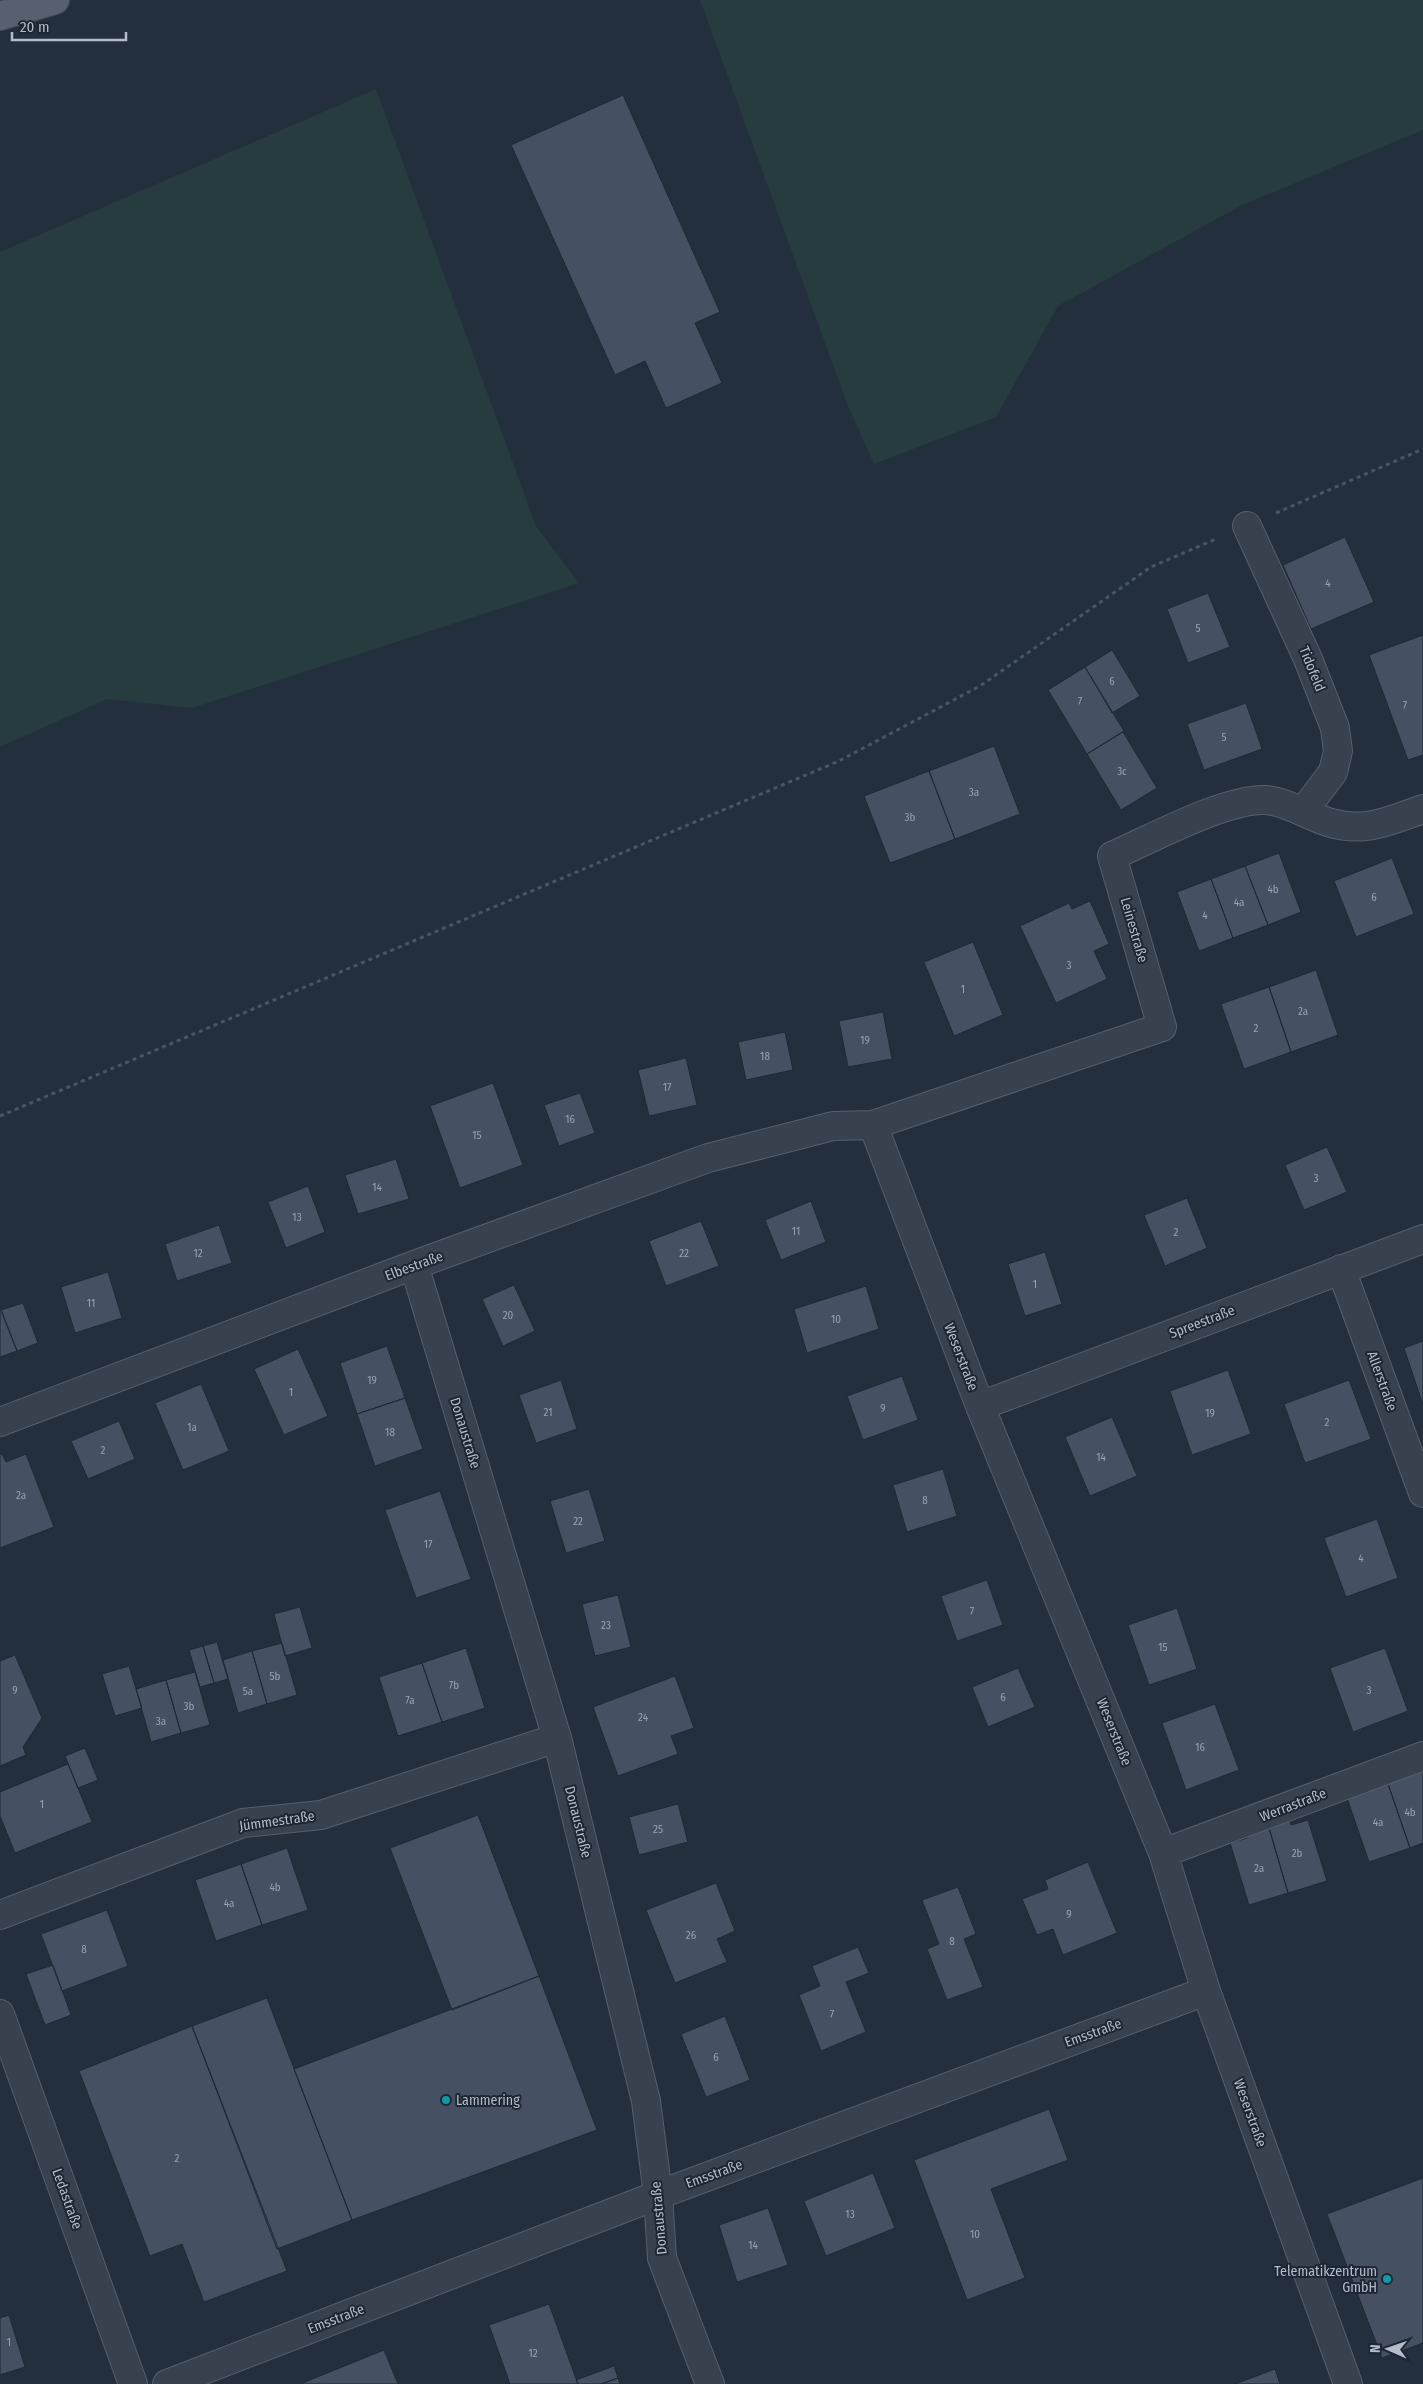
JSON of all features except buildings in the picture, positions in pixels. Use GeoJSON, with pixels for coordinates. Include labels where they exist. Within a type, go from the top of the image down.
{"type":"FeatureCollection","features":[{"type":"Feature","properties":{"kind":"main road"},"geometry":{"type":"LineString","coordinates":[[0,16],[55,0]]}},
{"type":"Feature","properties":{"kind":"street","name":"Tidofeld"},"geometry":{"type":"LineString","coordinates":[[1248,526],[1308,659],[1335,728],[1338,751],[1333,772],[1303,812]]}},
{"type":"Feature","properties":{"kind":"street","name":"Leinestraße"},"geometry":{"type":"LineString","coordinates":[[872,1125],[1162,1027],[1112,856],[1222,808],[1245,802],[1267,800],[1330,823],[1352,827],[1372,827],[1423,809]]}},
{"type":"Feature","properties":{"kind":"street","name":"Elbestraße"},"geometry":{"type":"LineString","coordinates":[[0,1422],[414,1265],[708,1158],[833,1126],[872,1125]]}},
{"type":"Feature","properties":{"kind":"street","name":"Weserstraße"},"geometry":{"type":"LineString","coordinates":[[872,1125],[980,1406],[1163,1853],[1206,1991],[1348,2384]]}},
{"type":"Feature","properties":{"kind":"street","name":"Spreestraße"},"geometry":{"type":"LineString","coordinates":[[980,1406],[1423,1239]]}},
{"type":"Feature","properties":{"kind":"street","name":"Donaustraße"},"geometry":{"type":"LineString","coordinates":[[414,1265],[557,1738],[646,2101],[658,2194],[662,2258],[710,2384]]}},
{"type":"Feature","properties":{"kind":"street","name":"Allerstraße"},"geometry":{"type":"LineString","coordinates":[[1341,1269],[1423,1493]]}},
{"type":"Feature","properties":{"kind":"street","name":"Jümmestraße"},"geometry":{"type":"LineString","coordinates":[[0,1915],[243,1823],[321,1815],[557,1738]]}},
{"type":"Feature","properties":{"kind":"street","name":"Werrastraße"},"geometry":{"type":"LineString","coordinates":[[1163,1853],[1423,1756]]}},
{"type":"Feature","properties":{"kind":"street","name":"Emsstraße"},"geometry":{"type":"LineString","coordinates":[[167,2384],[658,2194],[1206,1991]]}},
{"type":"Feature","properties":{"kind":"street","name":"Ledastraße"},"geometry":{"type":"LineString","coordinates":[[0,2014],[133,2384]]}},
{"type":"Feature","properties":{"kind":"path"},"geometry":{"type":"LineString","coordinates":[[0,1116],[838,761],[980,686],[1151,567],[1423,449]]}},
{"type":"Feature","properties":{"kind":"green space"},"geometry":{"type":"Polygon","coordinates":[[[700,0],[1423,0],[1423,130],[1242,205],[1058,306],[996,417],[874,464],[848,406],[700,0]]]}},
{"type":"Feature","properties":{"kind":"green space"},"geometry":{"type":"Polygon","coordinates":[[[376,89],[536,526],[579,583],[192,708],[107,699],[0,747],[0,252],[376,89]]]}},
{"type":"Feature","properties":{"kind":"place","name":"Lammering"},"geometry":{"type":"Point","coordinates":[446,2100]}},
{"type":"Feature","properties":{"kind":"place","name":"Telematikzentrum GmbH"},"geometry":{"type":"Point","coordinates":[1387,2279]}}]}
